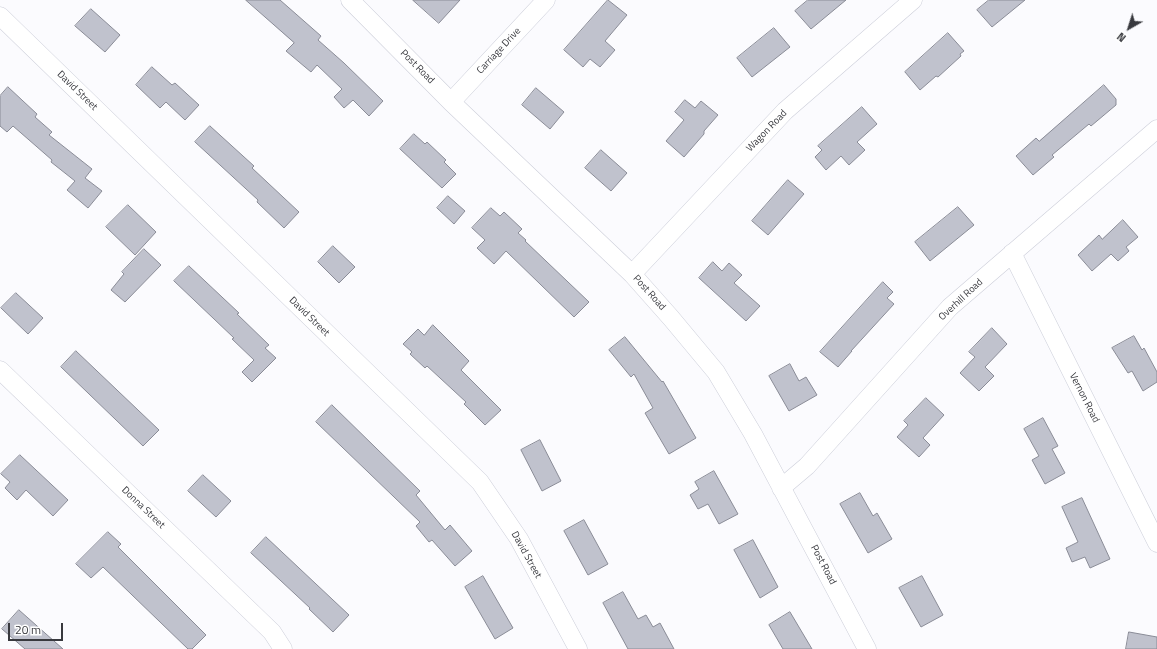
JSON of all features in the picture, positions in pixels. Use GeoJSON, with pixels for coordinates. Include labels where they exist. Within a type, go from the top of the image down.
{"type":"FeatureCollection","features":[{"type":"Feature","properties":{"kind":"street","name":"Post Road"},"geometry":{"type":"LineString","coordinates":[[350,0],[452,102],[632,274],[716,372],[752,434],[867,649]]}},
{"type":"Feature","properties":{"kind":"street","name":"Carriage Drive"},"geometry":{"type":"LineString","coordinates":[[452,102],[546,0]]}},
{"type":"Feature","properties":{"kind":"street","name":"Wagon Road"},"geometry":{"type":"LineString","coordinates":[[632,274],[785,112],[913,0]]}},
{"type":"Feature","properties":{"kind":"street","name":"David Street"},"geometry":{"type":"LineString","coordinates":[[0,16],[480,482],[519,539],[578,649]]}},
{"type":"Feature","properties":{"kind":"street","name":"Overhill Road"},"geometry":{"type":"LineString","coordinates":[[781,488],[807,466],[950,308],[1157,129]]}},
{"type":"Feature","properties":{"kind":"street","name":"Vernon Road"},"geometry":{"type":"LineString","coordinates":[[1012,253],[1157,543]]}},
{"type":"Feature","properties":{"kind":"street","name":"Donna Street"},"geometry":{"type":"LineString","coordinates":[[0,370],[272,632],[283,649]]}},
{"type":"Feature","properties":{"kind":"building"},"geometry":{"type":"Polygon","coordinates":[[[246,0],[280,0],[321,36],[318,40],[383,101],[369,116],[353,100],[344,108],[334,97],[342,89],[317,65],[311,72],[286,51],[294,43],[246,0]]]}},
{"type":"Feature","properties":{"kind":"building"},"geometry":{"type":"Polygon","coordinates":[[[413,0],[460,0],[439,23],[413,0]]]}},
{"type":"Feature","properties":{"kind":"building"},"geometry":{"type":"Polygon","coordinates":[[[608,0],[627,15],[605,41],[615,50],[600,67],[590,59],[583,67],[564,50],[608,0]]]}},
{"type":"Feature","properties":{"kind":"building"},"geometry":{"type":"Polygon","coordinates":[[[808,0],[846,0],[811,29],[795,11],[808,0]]]}},
{"type":"Feature","properties":{"kind":"building"},"geometry":{"type":"Polygon","coordinates":[[[989,0],[1025,0],[992,27],[977,10],[989,0]]]}},
{"type":"Feature","properties":{"kind":"building"},"geometry":{"type":"Polygon","coordinates":[[[91,9],[120,35],[105,52],[75,26],[91,9]]]}},
{"type":"Feature","properties":{"kind":"building"},"geometry":{"type":"Polygon","coordinates":[[[774,28],[790,47],[752,77],[737,58],[774,28]]]}},
{"type":"Feature","properties":{"kind":"building"},"geometry":{"type":"Polygon","coordinates":[[[948,33],[964,51],[960,54],[961,56],[938,77],[936,76],[920,90],[905,72],[948,33]]]}},
{"type":"Feature","properties":{"kind":"building"},"geometry":{"type":"Polygon","coordinates":[[[152,67],[172,85],[175,83],[199,105],[185,120],[166,102],[160,108],[136,85],[152,67]]]}},
{"type":"Feature","properties":{"kind":"building"},"geometry":{"type":"Polygon","coordinates":[[[1104,85],[1116,99],[1116,105],[1091,126],[1089,124],[1052,155],[1054,157],[1033,175],[1016,156],[1036,138],[1039,141],[1104,85]]]}},
{"type":"Feature","properties":{"kind":"building"},"geometry":{"type":"Polygon","coordinates":[[[8,87],[37,114],[35,117],[52,132],[49,135],[92,169],[85,178],[102,191],[88,208],[67,190],[75,181],[51,162],[52,160],[13,126],[7,132],[0,126],[0,96],[8,87]]]}},
{"type":"Feature","properties":{"kind":"building"},"geometry":{"type":"Polygon","coordinates":[[[536,88],[564,112],[550,129],[522,105],[536,88]]]}},
{"type":"Feature","properties":{"kind":"building"},"geometry":{"type":"Polygon","coordinates":[[[685,100],[695,108],[701,101],[718,115],[684,157],[666,141],[684,120],[675,112],[685,100]]]}},
{"type":"Feature","properties":{"kind":"building"},"geometry":{"type":"Polygon","coordinates":[[[862,107],[877,124],[857,142],[865,150],[849,165],[841,156],[826,170],[815,157],[822,150],[818,146],[862,107]]]}},
{"type":"Feature","properties":{"kind":"building"},"geometry":{"type":"Polygon","coordinates":[[[210,126],[254,166],[252,168],[299,212],[284,228],[257,202],[258,200],[195,142],[210,126]]]}},
{"type":"Feature","properties":{"kind":"building"},"geometry":{"type":"Polygon","coordinates":[[[414,134],[425,144],[427,142],[446,160],[444,162],[456,174],[442,188],[400,149],[414,134]]]}},
{"type":"Feature","properties":{"kind":"building"},"geometry":{"type":"Polygon","coordinates":[[[601,150],[627,173],[611,191],[585,168],[601,150]]]}},
{"type":"Feature","properties":{"kind":"building"},"geometry":{"type":"Polygon","coordinates":[[[788,180],[804,194],[768,235],[752,221],[788,180]]]}},
{"type":"Feature","properties":{"kind":"building"},"geometry":{"type":"Polygon","coordinates":[[[448,196],[465,211],[454,224],[437,208],[448,196]]]}},
{"type":"Feature","properties":{"kind":"building"},"geometry":{"type":"Polygon","coordinates":[[[128,205],[156,232],[135,255],[106,227],[128,205]]]}},
{"type":"Feature","properties":{"kind":"building"},"geometry":{"type":"Polygon","coordinates":[[[958,207],[974,225],[930,261],[915,242],[958,207]]]}},
{"type":"Feature","properties":{"kind":"building"},"geometry":{"type":"Polygon","coordinates":[[[491,208],[500,216],[504,212],[522,229],[518,233],[526,240],[525,241],[589,302],[574,317],[506,251],[494,264],[477,248],[485,240],[472,228],[491,208]]]}},
{"type":"Feature","properties":{"kind":"building"},"geometry":{"type":"Polygon","coordinates":[[[1123,220],[1138,237],[1126,247],[1129,251],[1118,261],[1111,254],[1092,271],[1078,255],[1099,235],[1102,239],[1123,220]]]}},
{"type":"Feature","properties":{"kind":"building"},"geometry":{"type":"Polygon","coordinates":[[[333,246],[355,267],[339,283],[318,262],[333,246]]]}},
{"type":"Feature","properties":{"kind":"building"},"geometry":{"type":"Polygon","coordinates":[[[144,249],[161,265],[125,302],[111,290],[124,274],[122,272],[144,249]]]}},
{"type":"Feature","properties":{"kind":"building"},"geometry":{"type":"Polygon","coordinates":[[[713,262],[722,271],[729,263],[742,275],[734,283],[760,306],[746,321],[699,278],[713,262]]]}},
{"type":"Feature","properties":{"kind":"building"},"geometry":{"type":"Polygon","coordinates":[[[189,266],[239,313],[237,314],[269,345],[265,348],[276,358],[252,382],[242,372],[254,360],[232,339],[234,338],[174,281],[189,266]]]}},
{"type":"Feature","properties":{"kind":"building"},"geometry":{"type":"Polygon","coordinates":[[[883,282],[893,292],[887,298],[894,304],[838,367],[820,352],[883,282]]]}},
{"type":"Feature","properties":{"kind":"building"},"geometry":{"type":"Polygon","coordinates":[[[16,293],[43,318],[28,334],[1,308],[16,293]]]}},
{"type":"Feature","properties":{"kind":"building"},"geometry":{"type":"Polygon","coordinates":[[[433,325],[469,361],[461,370],[501,410],[485,425],[464,404],[466,402],[427,366],[425,368],[410,354],[412,352],[403,344],[418,329],[424,335],[433,325]]]}},
{"type":"Feature","properties":{"kind":"building"},"geometry":{"type":"Polygon","coordinates":[[[992,328],[1007,344],[985,367],[994,376],[979,391],[960,373],[975,357],[969,352],[992,328]]]}},
{"type":"Feature","properties":{"kind":"building"},"geometry":{"type":"Polygon","coordinates":[[[1134,336],[1142,350],[1144,348],[1157,372],[1157,382],[1143,391],[1132,371],[1128,373],[1112,348],[1134,336]]]}},
{"type":"Feature","properties":{"kind":"building"},"geometry":{"type":"Polygon","coordinates":[[[625,337],[662,382],[663,381],[696,438],[669,454],[645,413],[653,408],[634,374],[631,377],[609,350],[625,337]]]}},
{"type":"Feature","properties":{"kind":"building"},"geometry":{"type":"Polygon","coordinates":[[[76,351],[159,430],[143,446],[61,367],[76,351]]]}},
{"type":"Feature","properties":{"kind":"building"},"geometry":{"type":"Polygon","coordinates":[[[790,364],[799,381],[806,377],[817,395],[789,411],[769,376],[790,364]]]}},
{"type":"Feature","properties":{"kind":"building"},"geometry":{"type":"Polygon","coordinates":[[[926,398],[944,415],[923,438],[930,445],[919,457],[897,437],[908,425],[904,421],[926,398]]]}},
{"type":"Feature","properties":{"kind":"building"},"geometry":{"type":"Polygon","coordinates":[[[332,405],[420,491],[416,495],[445,530],[450,525],[472,551],[455,566],[432,540],[429,542],[416,526],[420,522],[316,422],[332,405]]]}},
{"type":"Feature","properties":{"kind":"building"},"geometry":{"type":"Polygon","coordinates":[[[1043,418],[1058,446],[1052,449],[1065,473],[1045,484],[1032,460],[1039,456],[1024,429],[1043,418]]]}},
{"type":"Feature","properties":{"kind":"building"},"geometry":{"type":"Polygon","coordinates":[[[540,440],[561,481],[542,491],[521,450],[540,440]]]}},
{"type":"Feature","properties":{"kind":"building"},"geometry":{"type":"Polygon","coordinates":[[[20,455],[68,500],[53,516],[26,490],[17,500],[5,488],[10,482],[1,474],[20,455]]]}},
{"type":"Feature","properties":{"kind":"building"},"geometry":{"type":"Polygon","coordinates":[[[714,471],[738,514],[719,524],[708,504],[698,509],[690,495],[699,489],[695,482],[714,471]]]}},
{"type":"Feature","properties":{"kind":"building"},"geometry":{"type":"Polygon","coordinates":[[[203,475],[231,501],[216,517],[188,491],[203,475]]]}},
{"type":"Feature","properties":{"kind":"building"},"geometry":{"type":"Polygon","coordinates":[[[860,493],[873,516],[877,513],[892,539],[868,553],[840,504],[860,493]]]}},
{"type":"Feature","properties":{"kind":"building"},"geometry":{"type":"Polygon","coordinates":[[[1082,498],[1110,559],[1090,568],[1085,557],[1072,562],[1066,548],[1078,542],[1062,507],[1082,498]]]}},
{"type":"Feature","properties":{"kind":"building"},"geometry":{"type":"Polygon","coordinates":[[[584,520],[608,564],[588,575],[564,531],[584,520]]]}},
{"type":"Feature","properties":{"kind":"building"},"geometry":{"type":"Polygon","coordinates":[[[108,532],[121,544],[118,547],[206,635],[192,649],[188,649],[103,567],[91,578],[76,564],[108,532]]]}},
{"type":"Feature","properties":{"kind":"building"},"geometry":{"type":"Polygon","coordinates":[[[266,537],[349,615],[333,632],[309,609],[310,608],[251,553],[266,537]]]}},
{"type":"Feature","properties":{"kind":"building"},"geometry":{"type":"Polygon","coordinates":[[[753,540],[778,587],[760,598],[734,550],[753,540]]]}},
{"type":"Feature","properties":{"kind":"building"},"geometry":{"type":"Polygon","coordinates":[[[483,576],[513,628],[495,639],[465,587],[483,576]]]}},
{"type":"Feature","properties":{"kind":"building"},"geometry":{"type":"Polygon","coordinates":[[[922,576],[943,615],[921,627],[899,588],[922,576]]]}},
{"type":"Feature","properties":{"kind":"building"},"geometry":{"type":"Polygon","coordinates":[[[623,592],[638,619],[646,615],[653,627],[660,623],[674,649],[628,649],[603,603],[623,592]]]}},
{"type":"Feature","properties":{"kind":"building"},"geometry":{"type":"Polygon","coordinates":[[[19,610],[63,649],[25,649],[2,629],[19,610]]]}},
{"type":"Feature","properties":{"kind":"building"},"geometry":{"type":"Polygon","coordinates":[[[790,612],[812,649],[783,649],[769,625],[790,612]]]}},
{"type":"Feature","properties":{"kind":"building"},"geometry":{"type":"Polygon","coordinates":[[[1129,632],[1157,637],[1157,649],[1126,649],[1129,632]]]}}]}
